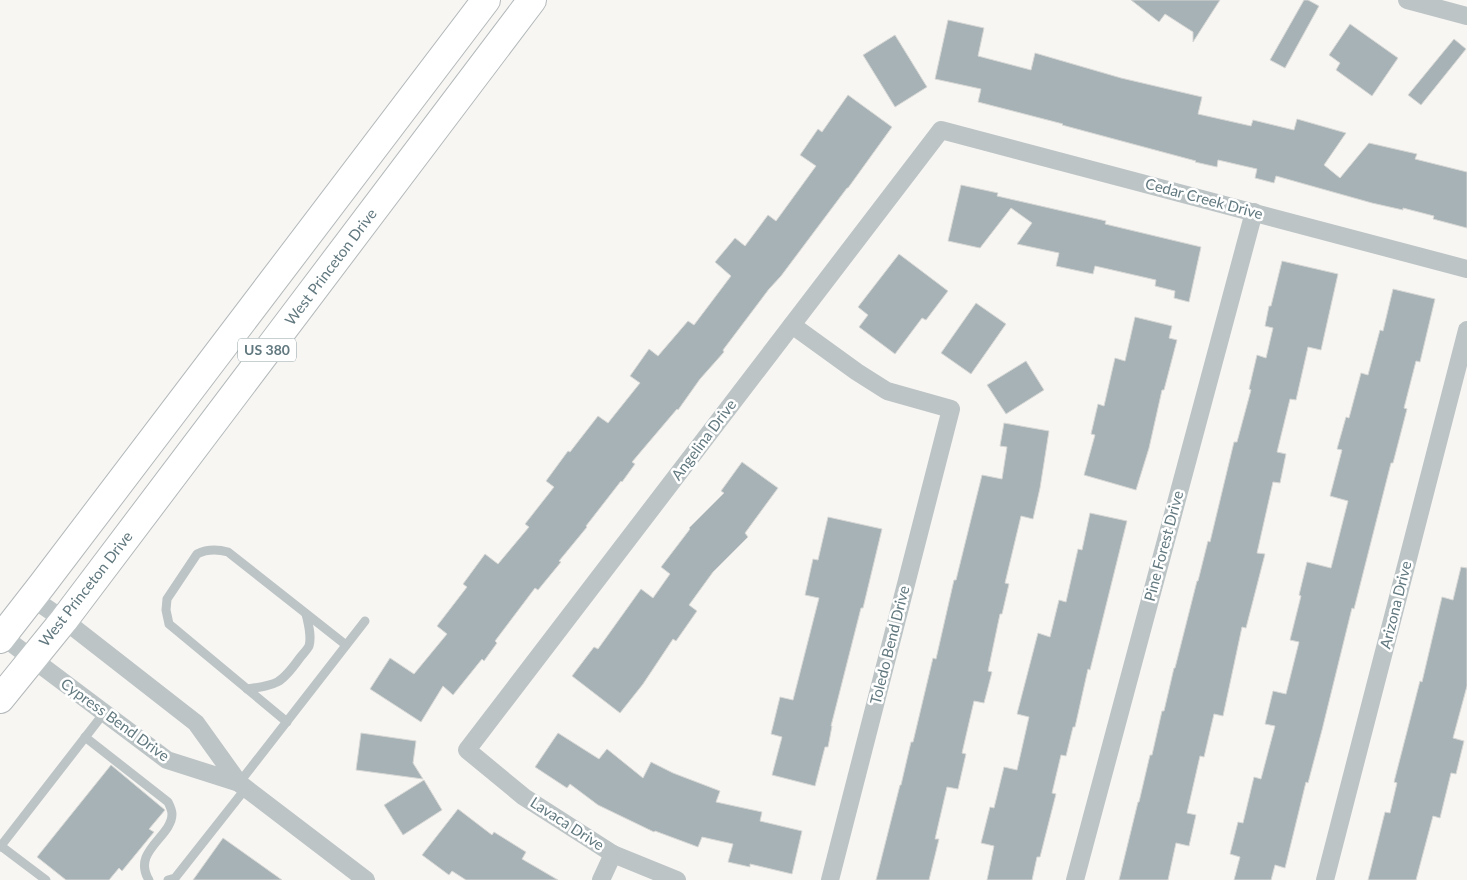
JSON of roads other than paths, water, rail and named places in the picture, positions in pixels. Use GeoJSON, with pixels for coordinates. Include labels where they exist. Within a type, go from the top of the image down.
{"type":"FeatureCollection","features":[{"type":"Feature","properties":{"kind":"highway","name":"US 380"},"geometry":{"type":"LineString","coordinates":[[1,638],[486,0]]}},
{"type":"Feature","properties":{"kind":"highway","name":"West Princeton Drive"},"geometry":{"type":"LineString","coordinates":[[0,699],[64,620],[532,0]]}},
{"type":"Feature","properties":{"kind":"street"},"geometry":{"type":"LineString","coordinates":[[1407,0],[1467,16]]}},
{"type":"Feature","properties":{"kind":"street","name":"Cedar Creek Drive"},"geometry":{"type":"LineString","coordinates":[[941,130],[1467,268]]}},
{"type":"Feature","properties":{"kind":"street","name":"Angelina Drive"},"geometry":{"type":"LineString","coordinates":[[467,750],[941,130]]}},
{"type":"Feature","properties":{"kind":"street","name":"Pine Forest Drive"},"geometry":{"type":"LineString","coordinates":[[1075,880],[1254,212]]}},
{"type":"Feature","properties":{"kind":"street","name":"Toledo Bend Drive"},"geometry":{"type":"LineString","coordinates":[[792,325],[857,372],[887,391],[951,409],[830,880]]}},
{"type":"Feature","properties":{"kind":"street","name":"Arizona Drive"},"geometry":{"type":"LineString","coordinates":[[1325,880],[1467,330]]}},
{"type":"Feature","properties":{"kind":"street","name":"Cypress Bend Drive"},"geometry":{"type":"LineString","coordinates":[[32,598],[64,620],[196,723],[242,786],[366,880]]}},
{"type":"Feature","properties":{"kind":"street","name":"Cypress Bend Drive"},"geometry":{"type":"LineString","coordinates":[[1,638],[32,659],[166,760],[242,786]]}},
{"type":"Feature","properties":{"kind":"street","name":"Lavaca Drive"},"geometry":{"type":"LineString","coordinates":[[467,750],[524,797],[613,854],[678,880]]}},
{"type":"Feature","properties":{"kind":"street"},"geometry":{"type":"LineString","coordinates":[[601,880],[613,854]]}},
{"type":"Feature","properties":{"kind":"lane"},"geometry":{"type":"LineString","coordinates":[[287,722],[169,624],[166,610],[167,599],[197,554],[217,549],[228,552],[346,646]]}},
{"type":"Feature","properties":{"kind":"lane"},"geometry":{"type":"LineString","coordinates":[[247,689],[270,686],[282,680],[291,670],[309,646],[310,634],[306,614]]}},
{"type":"Feature","properties":{"kind":"lane"},"geometry":{"type":"LineString","coordinates":[[168,880],[176,878],[287,722],[365,621]]}},
{"type":"Feature","properties":{"kind":"lane"},"geometry":{"type":"LineString","coordinates":[[46,880],[0,846],[104,713]]}},
{"type":"Feature","properties":{"kind":"lane"},"geometry":{"type":"LineString","coordinates":[[85,738],[168,802],[172,812],[170,822],[145,858],[146,875],[149,880]]}}]}
